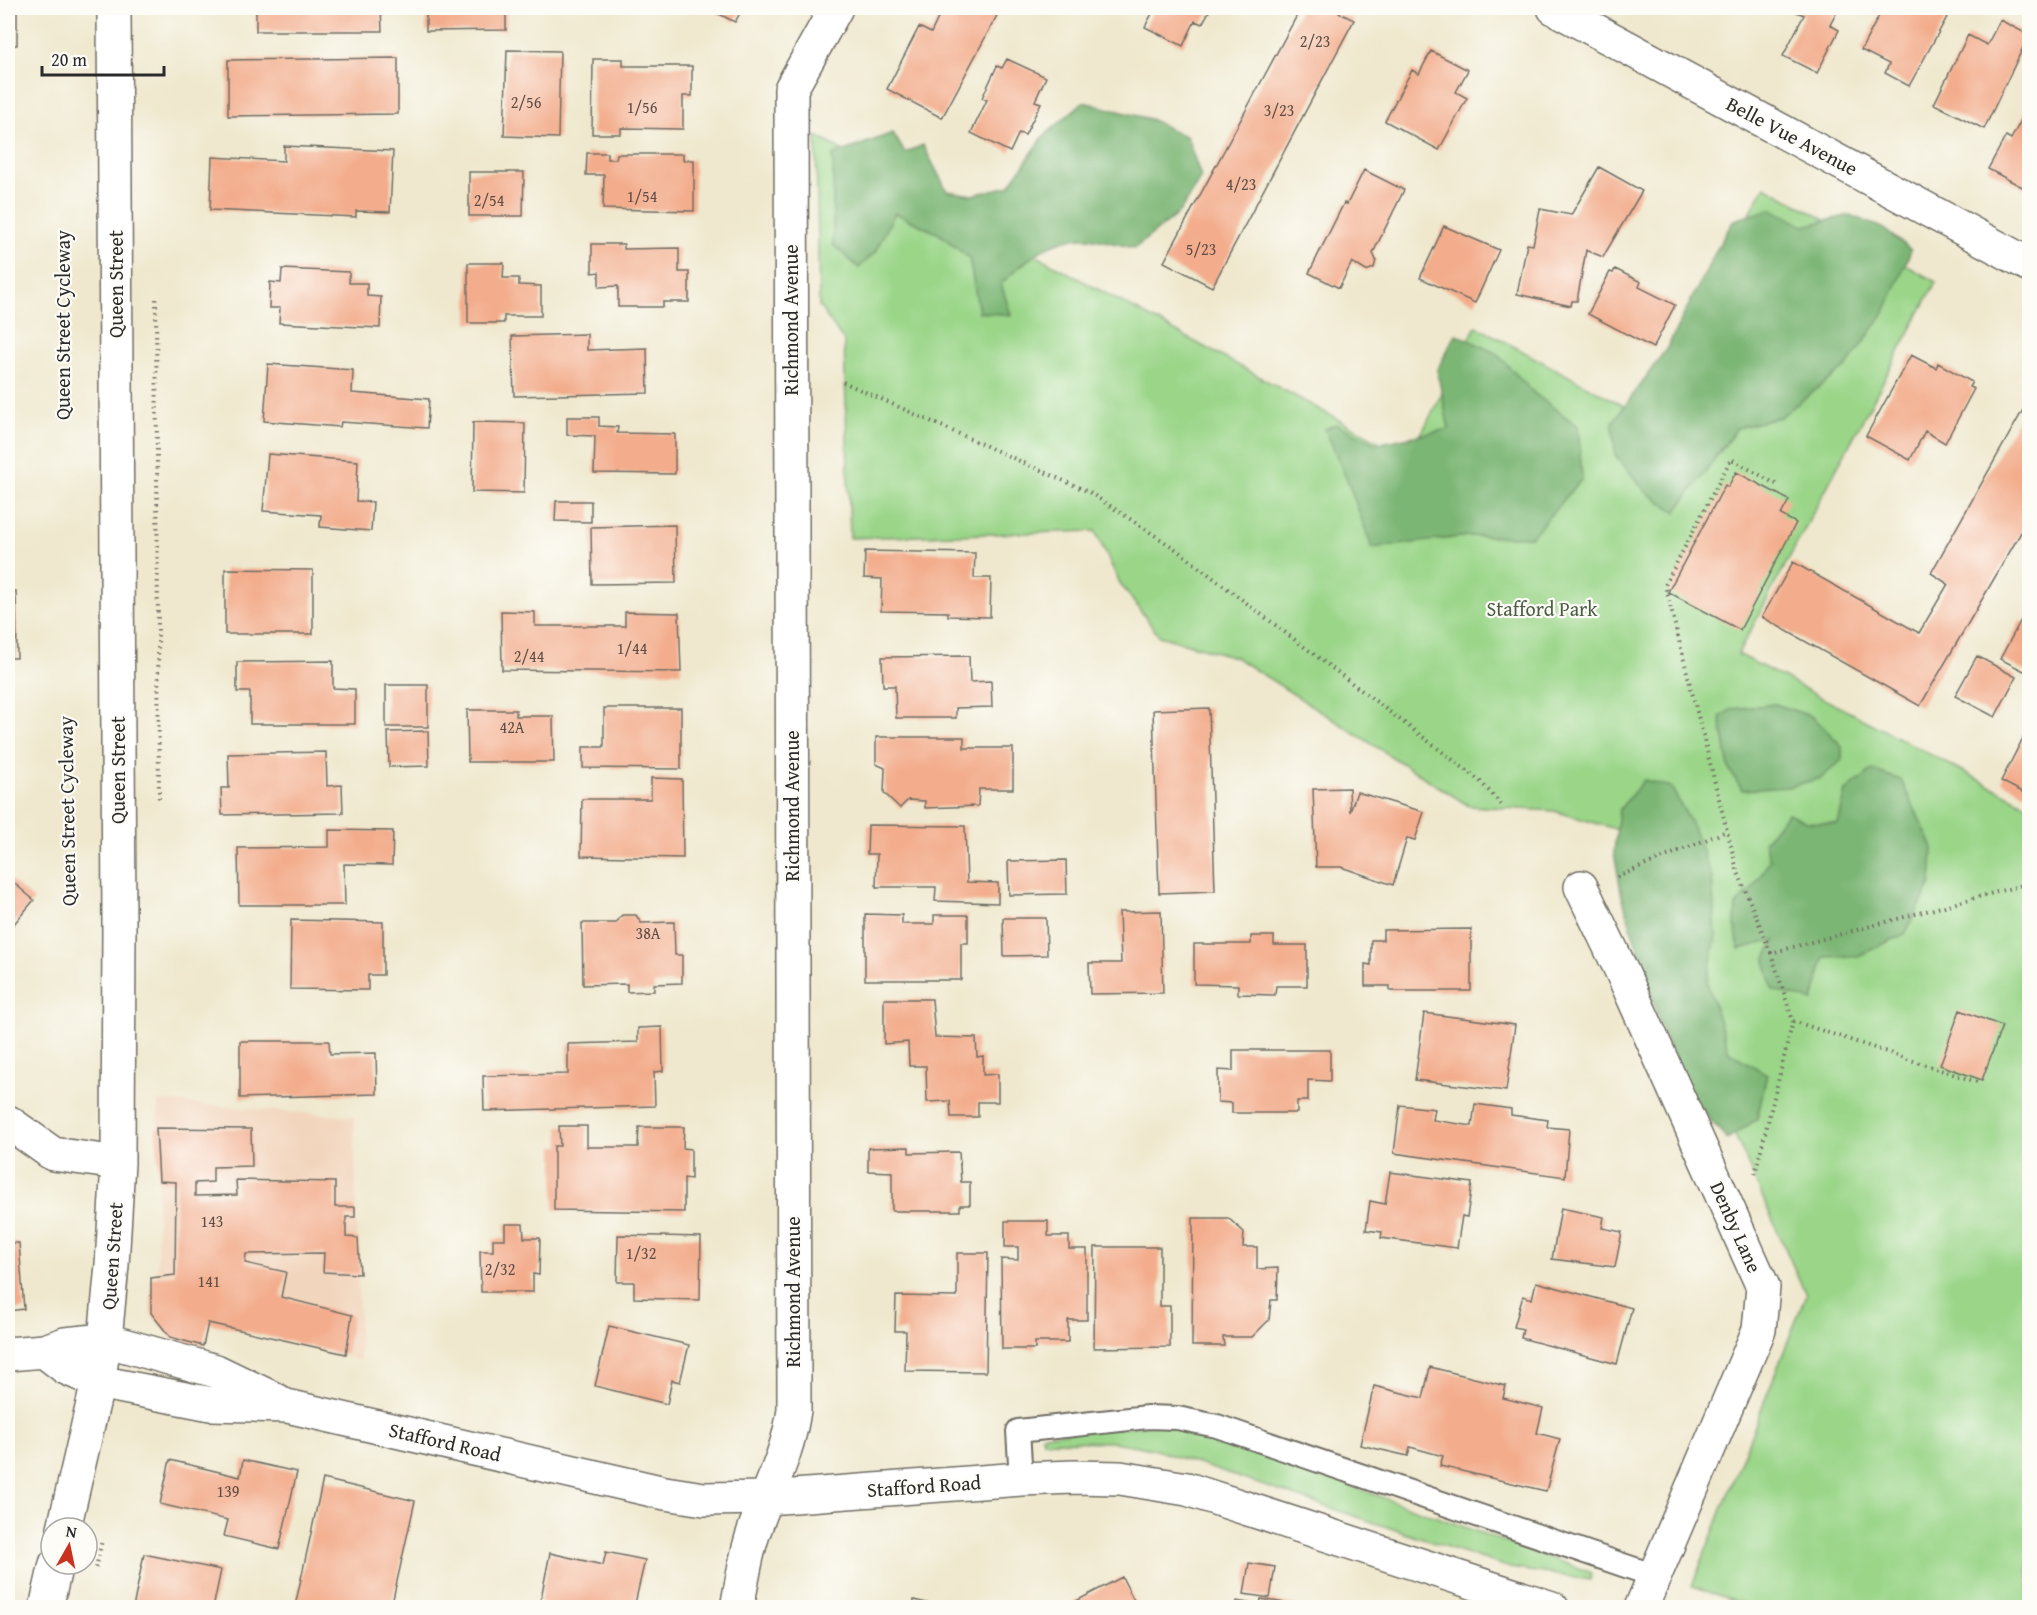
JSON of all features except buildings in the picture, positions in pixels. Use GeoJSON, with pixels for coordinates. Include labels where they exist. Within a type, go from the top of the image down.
{"type":"FeatureCollection","features":[{"type":"Feature","properties":{"kind":"street","name":"Queen Street"},"geometry":{"type":"LineString","coordinates":[[67,1516],[98,1382],[105,1340],[118,1163],[119,923],[114,8]]}},
{"type":"Feature","properties":{"kind":"street","name":"Richmond Avenue"},"geometry":{"type":"LineString","coordinates":[[737,1608],[751,1540],[790,1436],[794,1410],[791,89],[836,8]]}},
{"type":"Feature","properties":{"kind":"street","name":"Belle Vue Avenue"},"geometry":{"type":"LineString","coordinates":[[1554,8],[2030,265]]}},
{"type":"Feature","properties":{"kind":"street","name":"Denby Lane"},"geometry":{"type":"LineString","coordinates":[[1581,887],[1622,972],[1763,1287],[1759,1330],[1641,1608]]}},
{"type":"Feature","properties":{"kind":"street"},"geometry":{"type":"LineString","coordinates":[[8,1122],[53,1154],[118,1163]]}},
{"type":"Feature","properties":{"kind":"street"},"geometry":{"type":"LineString","coordinates":[[8,1354],[44,1351],[65,1344],[105,1340]]}},
{"type":"Feature","properties":{"kind":"street","name":"Stafford Road"},"geometry":{"type":"LineString","coordinates":[[105,1340],[216,1371],[287,1406]]}},
{"type":"Feature","properties":{"kind":"street","name":"Stafford Road"},"geometry":{"type":"LineString","coordinates":[[44,1351],[66,1368],[98,1382],[211,1404],[287,1406],[665,1493],[704,1499],[767,1498],[1021,1479],[1120,1478],[1187,1489],[1552,1608]]}},
{"type":"Feature","properties":{"kind":"street"},"geometry":{"type":"LineString","coordinates":[[46,1608],[53,1576]]}},
{"type":"Feature","properties":{"kind":"lane"},"geometry":{"type":"LineString","coordinates":[[1021,1479],[1017,1431],[1148,1417],[1177,1418],[1217,1426],[1655,1576]]}},
{"type":"Feature","properties":{"kind":"path"},"geometry":{"type":"LineString","coordinates":[[843,382],[1089,492],[1174,548],[1478,779],[1503,805]]}},
{"type":"Feature","properties":{"kind":"path"},"geometry":{"type":"LineString","coordinates":[[1755,1176],[1793,1021],[1771,953],[1737,870],[1665,585],[1731,459],[1776,484]]}},
{"type":"Feature","properties":{"kind":"path"},"geometry":{"type":"LineString","coordinates":[[1626,874],[1727,831]]}},
{"type":"Feature","properties":{"kind":"path"},"geometry":{"type":"LineString","coordinates":[[1771,953],[2030,883]]}},
{"type":"Feature","properties":{"kind":"path"},"geometry":{"type":"LineString","coordinates":[[1793,1021],[1977,1082]]}},
{"type":"Feature","properties":{"kind":"shaded area"},"geometry":{"type":"Polygon","coordinates":[[[158,1101],[354,1117],[360,1361],[181,1313],[157,1291],[158,1101]]]}},
{"type":"Feature","properties":{"kind":"green space"},"geometry":{"type":"Polygon","coordinates":[[[1083,102],[1150,119],[1187,137],[1201,177],[1180,212],[1135,248],[1085,238],[1073,238],[1050,246],[1029,259],[1001,284],[1011,315],[979,312],[969,258],[939,234],[895,213],[875,252],[859,268],[833,245],[833,155],[893,133],[905,153],[923,145],[947,191],[972,195],[1009,186],[1043,137],[1083,102]]]}},
{"type":"Feature","properties":{"kind":"green space","name":"Stafford Park"},"geometry":{"type":"Polygon","coordinates":[[[816,136],[1409,458],[1476,326],[1637,413],[1765,186],[1936,282],[1738,654],[2029,806],[2029,1607],[1753,1607],[1692,1586],[1806,1295],[1654,953],[1622,831],[1554,811],[1469,806],[1235,657],[1159,636],[1120,583],[1095,531],[850,538],[844,341],[819,306],[816,136]]]}},
{"type":"Feature","properties":{"kind":"green space"},"geometry":{"type":"Polygon","coordinates":[[[1772,209],[1804,226],[1850,215],[1882,228],[1911,250],[1886,310],[1847,366],[1780,417],[1737,428],[1676,512],[1647,493],[1615,455],[1613,422],[1667,348],[1734,220],[1772,209]]]}},
{"type":"Feature","properties":{"kind":"green space"},"geometry":{"type":"Polygon","coordinates":[[[1456,334],[1496,353],[1535,394],[1578,426],[1582,479],[1531,537],[1469,536],[1372,548],[1348,482],[1325,429],[1336,424],[1376,444],[1449,429],[1437,370],[1456,334]]]}},
{"type":"Feature","properties":{"kind":"green space"},"geometry":{"type":"Polygon","coordinates":[[[1775,704],[1813,717],[1842,746],[1842,760],[1821,778],[1788,787],[1742,790],[1729,769],[1720,717],[1732,709],[1775,704]]]}},
{"type":"Feature","properties":{"kind":"green space"},"geometry":{"type":"Polygon","coordinates":[[[1872,770],[1901,780],[1933,848],[1931,884],[1905,934],[1858,956],[1824,957],[1813,1001],[1773,990],[1765,960],[1775,940],[1739,949],[1735,924],[1736,905],[1754,886],[1770,860],[1764,842],[1788,813],[1807,822],[1838,824],[1846,791],[1872,770]]]}},
{"type":"Feature","properties":{"kind":"green space"},"geometry":{"type":"Polygon","coordinates":[[[1644,780],[1671,787],[1693,827],[1712,877],[1716,936],[1707,982],[1729,1052],[1767,1074],[1757,1119],[1727,1139],[1690,1096],[1661,1028],[1622,896],[1614,852],[1619,810],[1644,780]]]}},
{"type":"Feature","properties":{"kind":"green space"},"geometry":{"type":"Polygon","coordinates":[[[1159,1424],[1201,1432],[1592,1573],[1590,1580],[1510,1568],[1153,1449],[1114,1442],[1043,1441],[1042,1435],[1159,1424]]]}}]}
